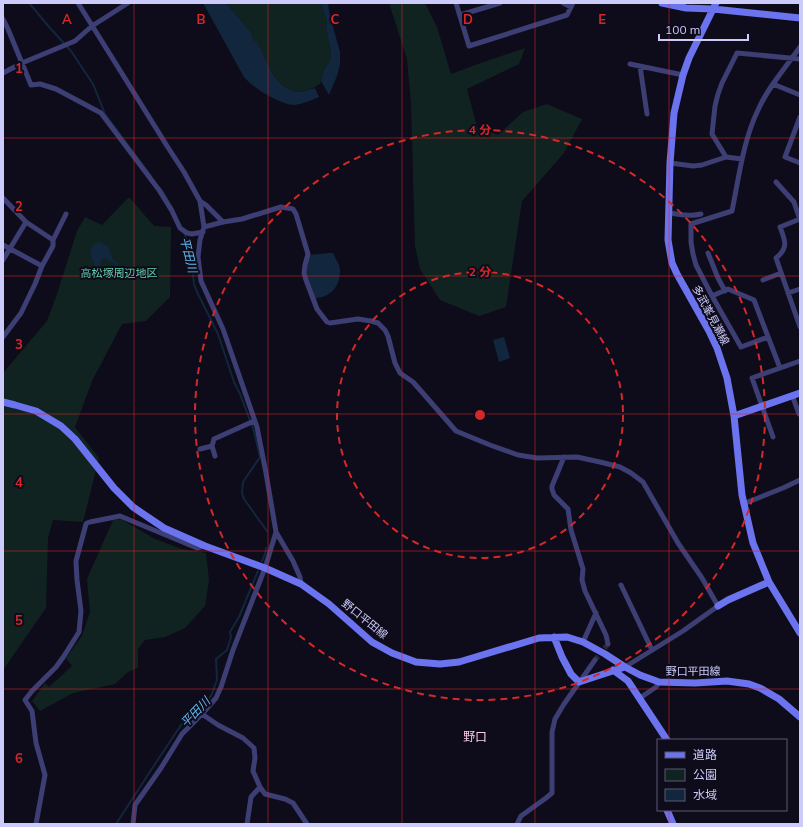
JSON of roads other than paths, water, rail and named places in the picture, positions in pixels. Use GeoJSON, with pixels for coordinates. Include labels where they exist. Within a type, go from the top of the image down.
{"type":"FeatureCollection","features":[{"type":"Feature","properties":{"kind":"main road"},"geometry":{"type":"LineString","coordinates":[[662,3],[686,8],[714,6],[800,18]]}},
{"type":"Feature","properties":{"kind":"main road","name":"多武峯見瀬線"},"geometry":{"type":"LineString","coordinates":[[714,6],[694,46],[683,75],[674,113],[670,163],[668,240],[672,263],[709,331],[717,348],[727,378],[734,416],[743,504],[753,543],[769,582],[800,633]]}},
{"type":"Feature","properties":{"kind":"main road"},"geometry":{"type":"LineString","coordinates":[[734,416],[800,393]]}},
{"type":"Feature","properties":{"kind":"main road","name":"野口平田線"},"geometry":{"type":"LineString","coordinates":[[3,402],[15,404],[36,411],[60,426],[75,439],[114,488],[133,506],[164,528],[301,584],[329,604],[372,642],[392,653],[416,662],[440,664],[459,662],[539,638],[567,637],[583,642],[640,675],[659,682],[695,683],[727,681],[749,684],[760,688],[779,699],[800,717]]}},
{"type":"Feature","properties":{"kind":"main road"},"geometry":{"type":"LineString","coordinates":[[718,606],[769,582]]}},
{"type":"Feature","properties":{"kind":"main road"},"geometry":{"type":"LineString","coordinates":[[554,637],[570,674],[579,682],[625,666]]}},
{"type":"Feature","properties":{"kind":"main road"},"geometry":{"type":"LineString","coordinates":[[613,670],[628,681],[666,739]]}},
{"type":"Feature","properties":{"kind":"main road"},"geometry":{"type":"LineString","coordinates":[[667,811],[672,824]]}},
{"type":"Feature","properties":{"kind":"street"},"geometry":{"type":"LineString","coordinates":[[78,3],[158,133],[180,165],[200,201],[203,229],[198,257],[201,281],[223,329],[252,422],[257,427],[276,532],[293,561],[300,577],[301,584]]}},
{"type":"Feature","properties":{"kind":"street"},"geometry":{"type":"LineString","coordinates":[[3,73],[22,63],[76,41],[92,26],[128,3]]}},
{"type":"Feature","properties":{"kind":"street"},"geometry":{"type":"LineString","coordinates":[[456,3],[469,46],[567,15],[572,5],[563,3]]}},
{"type":"Feature","properties":{"kind":"street"},"geometry":{"type":"LineString","coordinates":[[460,15],[500,3]]}},
{"type":"Feature","properties":{"kind":"street"},"geometry":{"type":"LineString","coordinates":[[3,19],[31,85],[40,84],[56,89],[101,113],[159,190],[172,211],[180,228],[188,234],[192,234],[223,222],[242,219],[281,208],[293,209],[296,214],[308,254],[304,273],[306,280],[317,308],[327,322],[330,323],[358,319],[378,323],[385,330],[388,336],[395,362],[400,373],[413,382],[456,431],[518,455],[537,458],[576,457],[620,467],[631,473],[642,482],[718,606],[625,666]]}},
{"type":"Feature","properties":{"kind":"street"},"geometry":{"type":"LineString","coordinates":[[768,337],[741,347],[696,265],[691,242],[691,224],[732,210],[742,159],[752,123],[758,109],[773,84],[800,46]]}},
{"type":"Feature","properties":{"kind":"street"},"geometry":{"type":"LineString","coordinates":[[726,157],[712,134],[718,94],[737,53],[800,59]]}},
{"type":"Feature","properties":{"kind":"street"},"geometry":{"type":"LineString","coordinates":[[630,64],[683,75]]}},
{"type":"Feature","properties":{"kind":"street"},"geometry":{"type":"LineString","coordinates":[[640,66],[647,114]]}},
{"type":"Feature","properties":{"kind":"street"},"geometry":{"type":"LineString","coordinates":[[773,84],[800,95]]}},
{"type":"Feature","properties":{"kind":"street"},"geometry":{"type":"LineString","coordinates":[[800,117],[785,157],[800,163]]}},
{"type":"Feature","properties":{"kind":"street"},"geometry":{"type":"LineString","coordinates":[[670,163],[702,165],[726,157],[742,159]]}},
{"type":"Feature","properties":{"kind":"street"},"geometry":{"type":"LineString","coordinates":[[776,182],[794,202],[800,220],[780,227],[784,240],[784,248],[782,254],[776,258],[800,327]]}},
{"type":"Feature","properties":{"kind":"street"},"geometry":{"type":"LineString","coordinates":[[4,201],[26,222],[53,240]]}},
{"type":"Feature","properties":{"kind":"street"},"geometry":{"type":"LineString","coordinates":[[200,201],[223,222]]}},
{"type":"Feature","properties":{"kind":"street"},"geometry":{"type":"LineString","coordinates":[[669,212],[695,216],[701,214]]}},
{"type":"Feature","properties":{"kind":"street"},"geometry":{"type":"LineString","coordinates":[[3,336],[21,313],[42,266],[53,246],[53,240],[66,214]]}},
{"type":"Feature","properties":{"kind":"street"},"geometry":{"type":"LineString","coordinates":[[3,260],[26,222]]}},
{"type":"Feature","properties":{"kind":"street"},"geometry":{"type":"LineString","coordinates":[[3,245],[42,266]]}},
{"type":"Feature","properties":{"kind":"street"},"geometry":{"type":"LineString","coordinates":[[708,253],[718,278],[725,290]]}},
{"type":"Feature","properties":{"kind":"street"},"geometry":{"type":"LineString","coordinates":[[763,280],[781,273]]}},
{"type":"Feature","properties":{"kind":"street"},"geometry":{"type":"LineString","coordinates":[[712,296],[728,289],[754,300],[780,368]]}},
{"type":"Feature","properties":{"kind":"street"},"geometry":{"type":"LineString","coordinates":[[788,293],[800,289]]}},
{"type":"Feature","properties":{"kind":"street"},"geometry":{"type":"LineString","coordinates":[[773,437],[752,378],[800,361]]}},
{"type":"Feature","properties":{"kind":"street"},"geometry":{"type":"LineString","coordinates":[[792,395],[799,414]]}},
{"type":"Feature","properties":{"kind":"street"},"geometry":{"type":"LineString","coordinates":[[215,456],[212,446],[214,439],[252,422]]}},
{"type":"Feature","properties":{"kind":"street"},"geometry":{"type":"LineString","coordinates":[[200,450],[212,446]]}},
{"type":"Feature","properties":{"kind":"street"},"geometry":{"type":"LineString","coordinates":[[564,457],[552,489],[554,495],[568,509],[571,530],[583,569],[582,580],[585,591],[606,635],[608,644]]}},
{"type":"Feature","properties":{"kind":"street"},"geometry":{"type":"LineString","coordinates":[[743,504],[800,480]]}},
{"type":"Feature","properties":{"kind":"street"},"geometry":{"type":"LineString","coordinates":[[36,824],[45,776],[36,743],[32,711],[25,700],[56,667],[79,632],[81,612],[76,561],[86,523],[120,516],[197,548],[205,546]]}},
{"type":"Feature","properties":{"kind":"street"},"geometry":{"type":"LineString","coordinates":[[133,824],[135,805],[161,768],[182,734],[216,698],[265,568],[276,532]]}},
{"type":"Feature","properties":{"kind":"street"},"geometry":{"type":"LineString","coordinates":[[621,584],[652,650]]}},
{"type":"Feature","properties":{"kind":"street"},"geometry":{"type":"LineString","coordinates":[[583,642],[596,612]]}},
{"type":"Feature","properties":{"kind":"street"},"geometry":{"type":"LineString","coordinates":[[517,824],[521,816],[552,793],[552,732],[555,719],[595,660]]}},
{"type":"Feature","properties":{"kind":"street"},"geometry":{"type":"LineString","coordinates":[[640,698],[656,687],[659,682]]}},
{"type":"Feature","properties":{"kind":"street"},"geometry":{"type":"LineString","coordinates":[[202,714],[218,725],[243,738],[254,748],[255,758],[253,771],[260,787],[266,794],[285,799],[293,803],[307,824]]}},
{"type":"Feature","properties":{"kind":"street"},"geometry":{"type":"LineString","coordinates":[[247,824],[251,797],[260,787]]}},
{"type":"Feature","properties":{"kind":"water"},"geometry":{"type":"Polygon","coordinates":[[[203,3],[226,3],[251,32],[253,40],[257,42],[274,76],[283,86],[293,91],[300,92],[315,88],[319,97],[304,103],[295,105],[289,104],[275,99],[254,86],[244,77],[203,3]]]}},
{"type":"Feature","properties":{"kind":"water"},"geometry":{"type":"Polygon","coordinates":[[[321,3],[328,3],[340,52],[340,64],[337,76],[329,95],[321,81],[323,72],[330,60],[331,53],[326,28],[327,22],[321,3]]]}},
{"type":"Feature","properties":{"kind":"water"},"geometry":{"type":"Polygon","coordinates":[[[98,242],[108,247],[114,261],[120,264],[116,265],[104,258],[101,260],[100,270],[97,270],[90,251],[91,248],[98,242]]]}},
{"type":"Feature","properties":{"kind":"water"},"geometry":{"type":"Polygon","coordinates":[[[333,253],[339,265],[339,280],[333,291],[315,299],[306,272],[309,255],[333,253]]]}},
{"type":"Feature","properties":{"kind":"water"},"geometry":{"type":"Polygon","coordinates":[[[504,337],[510,358],[499,362],[493,340],[504,337]]]}},
{"type":"Feature","properties":{"kind":"waterway","name":"平田川"},"geometry":{"type":"LineString","coordinates":[[29,3],[71,51],[93,84],[105,114],[151,176]]}},
{"type":"Feature","properties":{"kind":"waterway","name":"平田川"},"geometry":{"type":"LineString","coordinates":[[161,189],[173,209]]}},
{"type":"Feature","properties":{"kind":"waterway","name":"平田川"},"geometry":{"type":"LineString","coordinates":[[184,233],[191,256],[194,284],[218,334],[234,382],[254,431],[260,457],[243,482],[242,493],[244,499],[267,531]]}},
{"type":"Feature","properties":{"kind":"waterway","name":"平田川"},"geometry":{"type":"LineString","coordinates":[[262,561],[266,548]]}},
{"type":"Feature","properties":{"kind":"waterway","name":"平田川"},"geometry":{"type":"LineString","coordinates":[[116,824],[181,725],[211,696],[217,680],[216,659],[227,650],[231,637],[230,632],[239,617],[258,571]]}},
{"type":"Feature","properties":{"kind":"tunnel"},"geometry":{"type":"LineString","coordinates":[[595,660],[608,644]]}},
{"type":"Feature","properties":{"kind":"district","name":"野口"},"geometry":{"type":"Point","coordinates":[475,736]}},
{"type":"Feature","properties":{"kind":"park label","name":"高松塚周辺地区"},"geometry":{"type":"Point","coordinates":[119,273]}}]}
